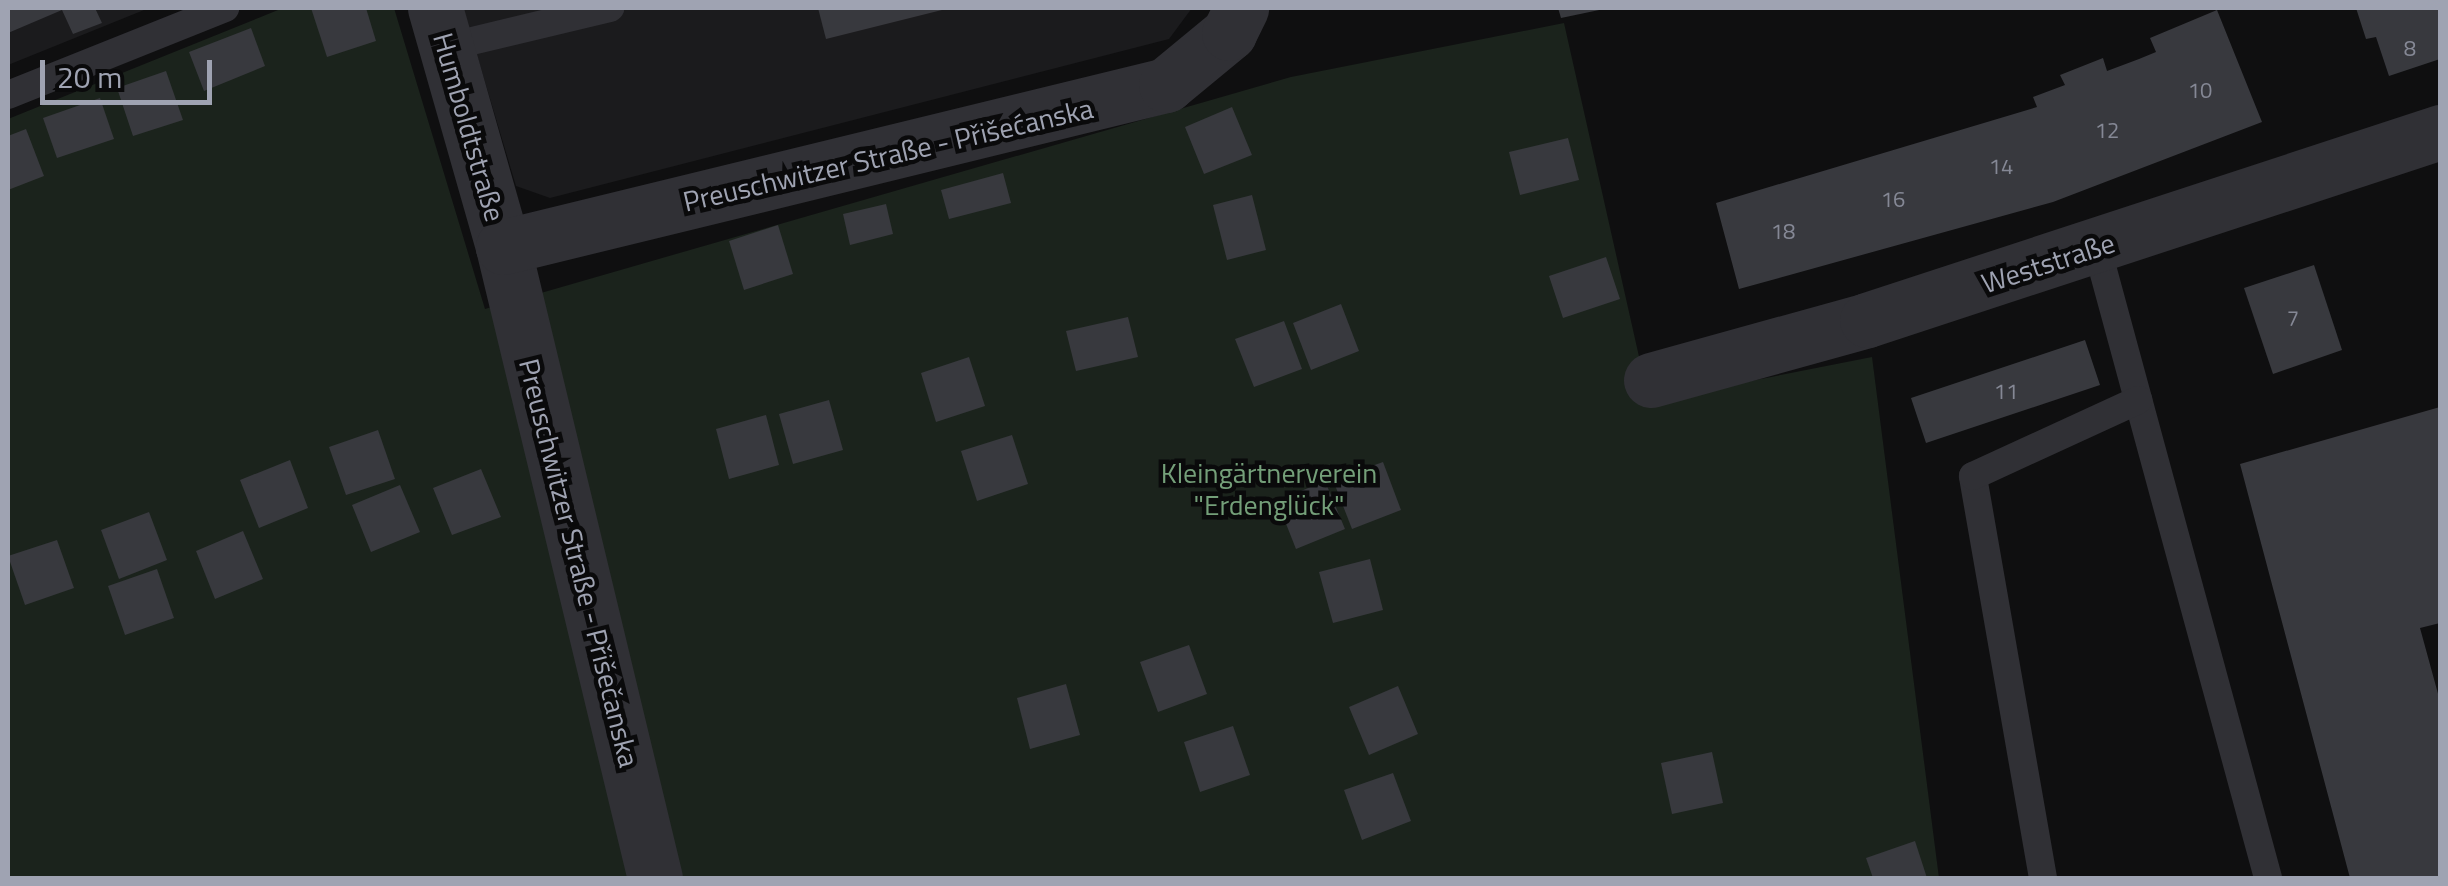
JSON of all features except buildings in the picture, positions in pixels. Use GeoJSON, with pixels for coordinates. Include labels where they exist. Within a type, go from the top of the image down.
{"type":"FeatureCollection","features":[{"type":"Feature","properties":{"kind":"street","name":"Preuschwitzer Straße - Přišećanska"},"geometry":{"type":"LineString","coordinates":[[503,247],[1166,85],[1229,33],[1242,8]]}},
{"type":"Feature","properties":{"kind":"street","name":"Humboldtstraße"},"geometry":{"type":"LineString","coordinates":[[441,28],[503,247]]}},
{"type":"Feature","properties":{"kind":"street","name":"Weststraße"},"geometry":{"type":"LineString","coordinates":[[1651,380],[2096,248],[2440,132]]}},
{"type":"Feature","properties":{"kind":"street","name":"Preuschwitzer Straße - Přišečanska"},"geometry":{"type":"LineString","coordinates":[[503,247],[655,878]]}},
{"type":"Feature","properties":{"kind":"lane"},"geometry":{"type":"LineString","coordinates":[[8,94],[225,8]]}},
{"type":"Feature","properties":{"kind":"lane"},"geometry":{"type":"LineString","coordinates":[[441,28],[610,8]]}},
{"type":"Feature","properties":{"kind":"lane"},"geometry":{"type":"LineString","coordinates":[[2096,248],[2268,878]]}},
{"type":"Feature","properties":{"kind":"lane"},"geometry":{"type":"LineString","coordinates":[[2042,878],[1973,476],[2138,400]]}},
{"type":"Feature","properties":{"kind":"shaded area"},"geometry":{"type":"Polygon","coordinates":[[[8,8],[149,8],[8,65],[8,8]]]}},
{"type":"Feature","properties":{"kind":"shaded area"},"geometry":{"type":"Polygon","coordinates":[[[463,8],[1192,8],[1169,39],[550,198],[516,186],[463,8]]]}},
{"type":"Feature","properties":{"kind":"green space","name":"Kleingärtnerverein \"Erdenglück\""},"geometry":{"type":"Polygon","coordinates":[[[283,8],[394,8],[485,309],[1291,77],[1564,23],[1649,401],[1872,357],[1939,878],[8,878],[8,119],[283,8]]]}}]}
